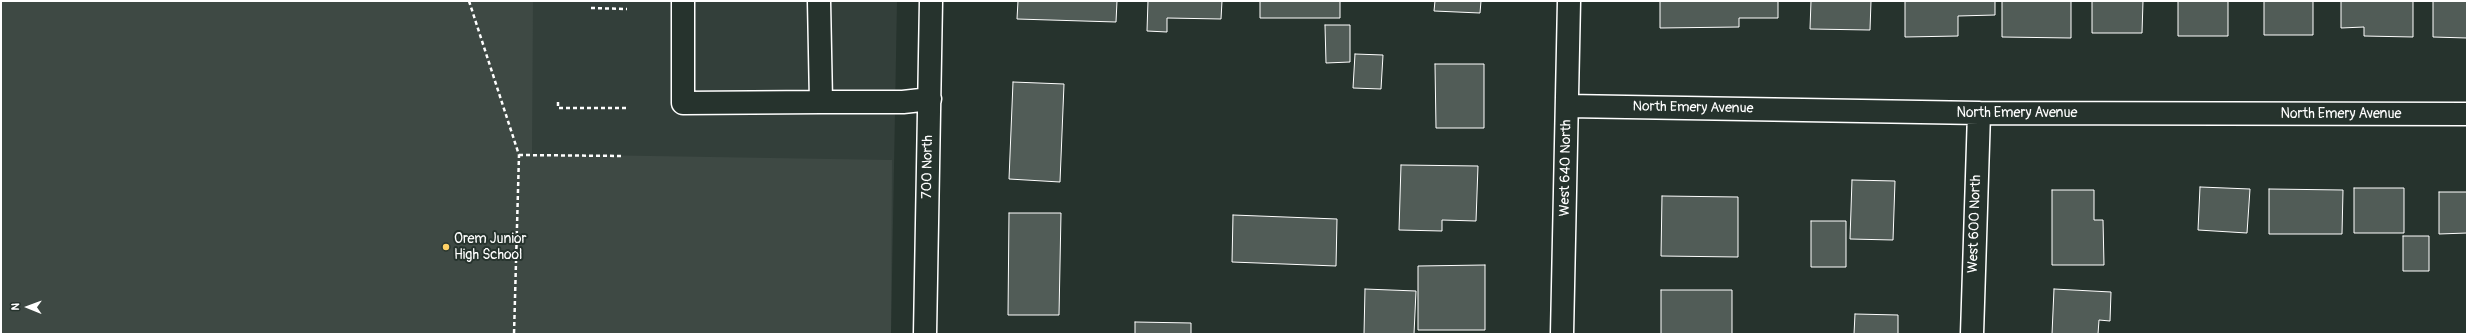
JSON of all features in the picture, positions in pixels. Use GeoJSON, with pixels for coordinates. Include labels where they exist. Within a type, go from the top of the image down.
{"type":"FeatureCollection","features":[{"type":"Feature","properties":{"kind":"street"},"geometry":{"type":"LineString","coordinates":[[683,1],[683,103],[903,102],[930,99]]}},
{"type":"Feature","properties":{"kind":"street"},"geometry":{"type":"LineString","coordinates":[[819,1],[820,102]]}},
{"type":"Feature","properties":{"kind":"street","name":"700 North"},"geometry":{"type":"LineString","coordinates":[[925,334],[932,1]]}},
{"type":"Feature","properties":{"kind":"street","name":"West 640 North"},"geometry":{"type":"LineString","coordinates":[[1562,334],[1568,106],[1569,1]]}},
{"type":"Feature","properties":{"kind":"street","name":"North Emery Avenue"},"geometry":{"type":"LineString","coordinates":[[1568,106],[1979,113],[2467,114]]}},
{"type":"Feature","properties":{"kind":"street","name":"West 600 North"},"geometry":{"type":"LineString","coordinates":[[1972,334],[1979,113]]}},
{"type":"Feature","properties":{"kind":"path"},"geometry":{"type":"LineString","coordinates":[[469,1],[519,155],[514,334]]}},
{"type":"Feature","properties":{"kind":"path"},"geometry":{"type":"LineString","coordinates":[[591,8],[627,9]]}},
{"type":"Feature","properties":{"kind":"path"},"geometry":{"type":"LineString","coordinates":[[558,102],[558,108],[627,108]]}},
{"type":"Feature","properties":{"kind":"path"},"geometry":{"type":"LineString","coordinates":[[519,155],[624,156]]}},
{"type":"Feature","properties":{"kind":"shaded area","name":"Orem Junior High School"},"geometry":{"type":"Polygon","coordinates":[[[1,1],[897,1],[891,334],[1,334],[1,1]]]}},
{"type":"Feature","properties":{"kind":"shaded area","name":"Orem Junior High School"},"geometry":{"type":"Polygon","coordinates":[[[1,1],[533,1],[532,154],[892,160],[891,334],[1,334],[1,1]]]}},
{"type":"Feature","properties":{"kind":"building"},"geometry":{"type":"Polygon","coordinates":[[[1018,1],[1117,1],[1116,22],[1017,19],[1018,1]]]}},
{"type":"Feature","properties":{"kind":"building"},"geometry":{"type":"Polygon","coordinates":[[[1148,1],[1222,1],[1221,19],[1167,18],[1167,32],[1147,31],[1148,1]]]}},
{"type":"Feature","properties":{"kind":"building"},"geometry":{"type":"Polygon","coordinates":[[[1260,1],[1340,1],[1340,18],[1260,18],[1260,1]]]}},
{"type":"Feature","properties":{"kind":"building"},"geometry":{"type":"Polygon","coordinates":[[[1435,1],[1481,1],[1480,13],[1434,11],[1435,1]]]}},
{"type":"Feature","properties":{"kind":"building"},"geometry":{"type":"Polygon","coordinates":[[[1660,1],[1778,1],[1778,18],[1739,18],[1739,27],[1660,28],[1660,1]]]}},
{"type":"Feature","properties":{"kind":"building"},"geometry":{"type":"Polygon","coordinates":[[[1811,1],[1871,1],[1870,30],[1810,29],[1811,1]]]}},
{"type":"Feature","properties":{"kind":"building"},"geometry":{"type":"Polygon","coordinates":[[[1905,1],[1995,1],[1995,15],[1958,16],[1958,36],[1905,37],[1905,1]]]}},
{"type":"Feature","properties":{"kind":"building"},"geometry":{"type":"Polygon","coordinates":[[[2002,1],[2071,1],[2071,38],[2002,37],[2002,1]]]}},
{"type":"Feature","properties":{"kind":"building"},"geometry":{"type":"Polygon","coordinates":[[[2092,1],[2143,1],[2142,33],[2092,33],[2092,1]]]}},
{"type":"Feature","properties":{"kind":"building"},"geometry":{"type":"Polygon","coordinates":[[[2178,1],[2228,1],[2228,36],[2178,36],[2178,1]]]}},
{"type":"Feature","properties":{"kind":"building"},"geometry":{"type":"Polygon","coordinates":[[[2264,1],[2313,1],[2313,35],[2264,35],[2264,1]]]}},
{"type":"Feature","properties":{"kind":"building"},"geometry":{"type":"Polygon","coordinates":[[[2341,1],[2413,1],[2413,37],[2364,36],[2364,27],[2341,28],[2341,1]]]}},
{"type":"Feature","properties":{"kind":"building"},"geometry":{"type":"Polygon","coordinates":[[[2433,1],[2467,1],[2467,38],[2433,37],[2433,1]]]}},
{"type":"Feature","properties":{"kind":"building"},"geometry":{"type":"Polygon","coordinates":[[[1325,25],[1350,25],[1350,62],[1326,63],[1325,25]]]}},
{"type":"Feature","properties":{"kind":"building"},"geometry":{"type":"Polygon","coordinates":[[[1355,54],[1383,55],[1381,89],[1353,88],[1355,54]]]}},
{"type":"Feature","properties":{"kind":"building"},"geometry":{"type":"Polygon","coordinates":[[[1435,64],[1484,64],[1484,128],[1436,128],[1435,64]]]}},
{"type":"Feature","properties":{"kind":"building"},"geometry":{"type":"Polygon","coordinates":[[[1013,82],[1064,84],[1060,182],[1009,179],[1013,82]]]}},
{"type":"Feature","properties":{"kind":"building"},"geometry":{"type":"Polygon","coordinates":[[[1401,165],[1478,166],[1476,221],[1442,220],[1442,231],[1399,230],[1401,165]]]}},
{"type":"Feature","properties":{"kind":"building"},"geometry":{"type":"Polygon","coordinates":[[[1852,180],[1895,181],[1893,240],[1850,239],[1852,180]]]}},
{"type":"Feature","properties":{"kind":"building"},"geometry":{"type":"Polygon","coordinates":[[[2200,187],[2250,189],[2247,233],[2198,230],[2200,187]]]}},
{"type":"Feature","properties":{"kind":"building"},"geometry":{"type":"Polygon","coordinates":[[[2354,188],[2404,188],[2404,233],[2354,233],[2354,188]]]}},
{"type":"Feature","properties":{"kind":"building"},"geometry":{"type":"Polygon","coordinates":[[[2269,189],[2343,190],[2342,234],[2269,234],[2269,189]]]}},
{"type":"Feature","properties":{"kind":"building"},"geometry":{"type":"Polygon","coordinates":[[[2052,190],[2094,190],[2094,220],[2103,220],[2104,265],[2052,265],[2052,190]]]}},
{"type":"Feature","properties":{"kind":"building"},"geometry":{"type":"Polygon","coordinates":[[[2439,192],[2467,192],[2467,233],[2439,234],[2439,192]]]}},
{"type":"Feature","properties":{"kind":"building"},"geometry":{"type":"Polygon","coordinates":[[[1662,196],[1738,197],[1738,257],[1661,256],[1662,196]]]}},
{"type":"Feature","properties":{"kind":"building"},"geometry":{"type":"Polygon","coordinates":[[[1009,213],[1061,213],[1059,315],[1008,315],[1009,213]]]}},
{"type":"Feature","properties":{"kind":"building"},"geometry":{"type":"Polygon","coordinates":[[[1233,215],[1337,219],[1336,266],[1232,262],[1233,215]]]}},
{"type":"Feature","properties":{"kind":"building"},"geometry":{"type":"Polygon","coordinates":[[[1811,221],[1846,221],[1846,267],[1811,267],[1811,221]]]}},
{"type":"Feature","properties":{"kind":"building"},"geometry":{"type":"Polygon","coordinates":[[[2403,236],[2429,236],[2429,271],[2403,271],[2403,236]]]}},
{"type":"Feature","properties":{"kind":"building"},"geometry":{"type":"Polygon","coordinates":[[[1485,265],[1485,330],[1418,330],[1418,266],[1485,265]]]}},
{"type":"Feature","properties":{"kind":"building"},"geometry":{"type":"Polygon","coordinates":[[[1365,289],[1416,291],[1414,334],[1364,334],[1365,289]]]}},
{"type":"Feature","properties":{"kind":"building"},"geometry":{"type":"Polygon","coordinates":[[[2054,289],[2111,292],[2110,321],[2099,320],[2098,334],[2052,334],[2054,289]]]}},
{"type":"Feature","properties":{"kind":"building"},"geometry":{"type":"Polygon","coordinates":[[[1661,290],[1732,290],[1732,334],[1661,334],[1661,290]]]}},
{"type":"Feature","properties":{"kind":"building"},"geometry":{"type":"Polygon","coordinates":[[[1855,314],[1898,315],[1898,334],[1854,334],[1855,314]]]}},
{"type":"Feature","properties":{"kind":"building"},"geometry":{"type":"Polygon","coordinates":[[[1135,322],[1191,323],[1191,334],[1135,334],[1135,322]]]}},
{"type":"Feature","properties":{"kind":"place","name":"Orem Junior High School"},"geometry":{"type":"Point","coordinates":[446,247]}}]}
